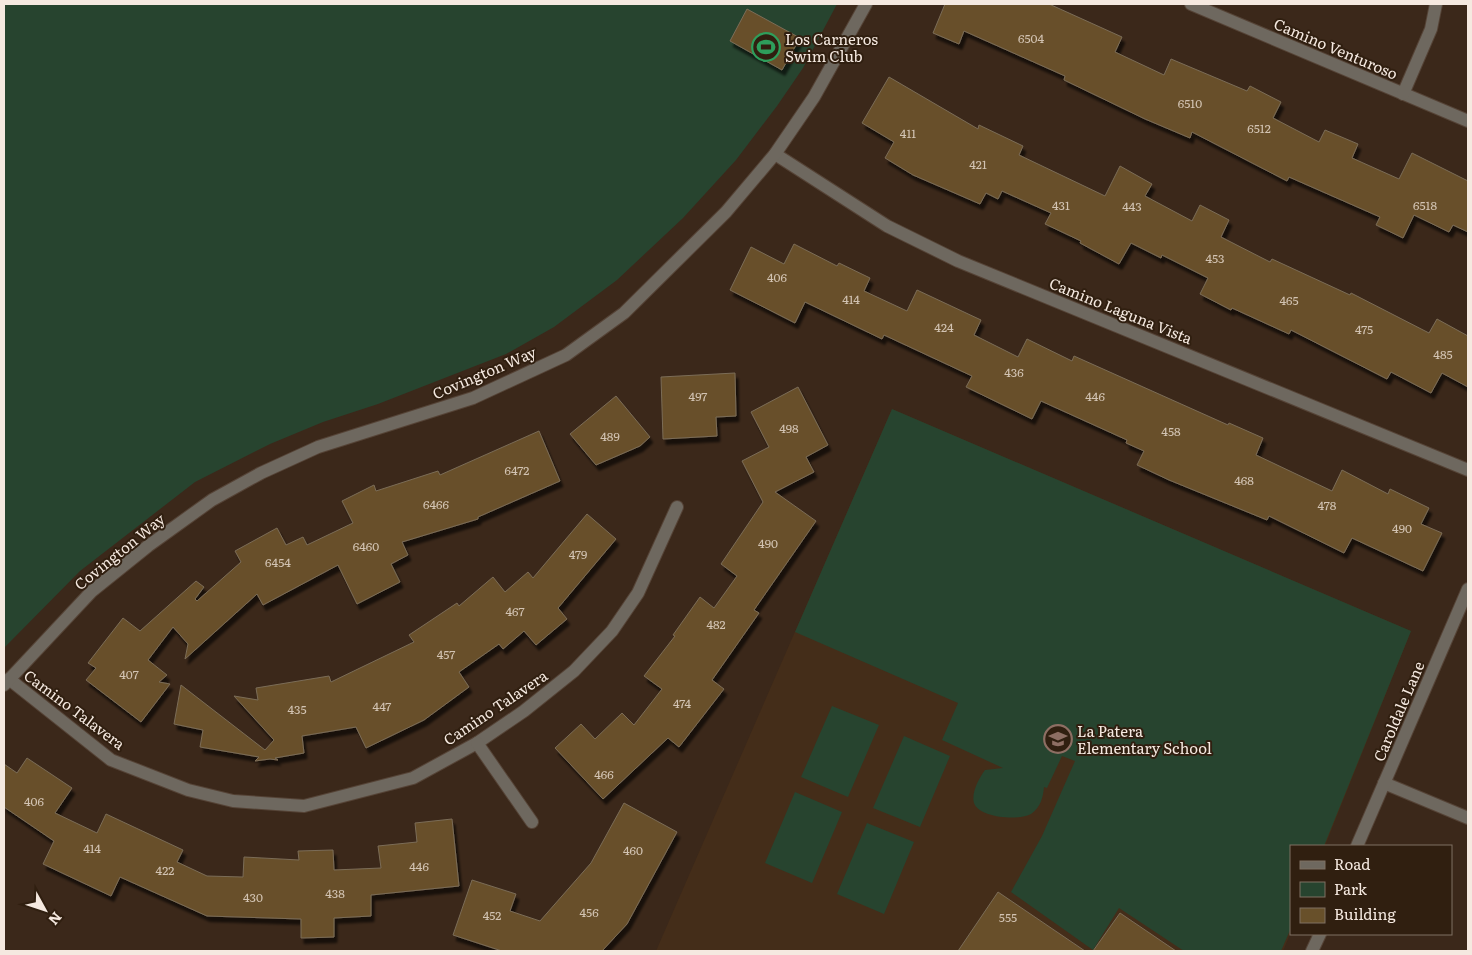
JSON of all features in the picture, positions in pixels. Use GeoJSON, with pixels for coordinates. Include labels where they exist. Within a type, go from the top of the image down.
{"type":"FeatureCollection","features":[{"type":"Feature","properties":{"kind":"street","name":"Covington Way"},"geometry":{"type":"LineString","coordinates":[[6,682],[92,591],[148,546],[212,500],[261,473],[318,447],[473,398],[566,355],[624,313],[726,212],[775,154],[814,97],[866,4]]}},
{"type":"Feature","properties":{"kind":"street","name":"Camino Venturoso"},"geometry":{"type":"LineString","coordinates":[[1191,4],[1468,120]]}},
{"type":"Feature","properties":{"kind":"street"},"geometry":{"type":"LineString","coordinates":[[1403,94],[1431,29],[1436,4]]}},
{"type":"Feature","properties":{"kind":"street","name":"Camino Laguna Vista"},"geometry":{"type":"LineString","coordinates":[[775,154],[887,226],[958,261],[1468,470]]}},
{"type":"Feature","properties":{"kind":"street","name":"Camino Talavera"},"geometry":{"type":"LineString","coordinates":[[6,682],[111,760],[188,790],[233,801],[304,806],[413,778],[477,743],[524,711],[574,671],[612,631],[638,593],[677,507]]}},
{"type":"Feature","properties":{"kind":"street","name":"Caroldale Lane"},"geometry":{"type":"LineString","coordinates":[[1357,845],[1468,589]]}},
{"type":"Feature","properties":{"kind":"street"},"geometry":{"type":"LineString","coordinates":[[477,743],[532,822]]}},
{"type":"Feature","properties":{"kind":"street"},"geometry":{"type":"LineString","coordinates":[[1384,783],[1468,818]]}},
{"type":"Feature","properties":{"kind":"street"},"geometry":{"type":"LineString","coordinates":[[1312,951],[1320,935]]}},
{"type":"Feature","properties":{"kind":"shaded area","name":"La Patera Elementary School"},"geometry":{"type":"Polygon","coordinates":[[[892,409],[1411,631],[1325,845],[1290,845],[1290,934],[1283,951],[656,951],[892,409]]]}},
{"type":"Feature","properties":{"kind":"green space"},"geometry":{"type":"Polygon","coordinates":[[[4,4],[837,4],[803,68],[736,160],[683,218],[617,280],[554,327],[506,354],[378,404],[323,422],[270,444],[195,482],[80,571],[4,648],[4,4]]]}},
{"type":"Feature","properties":{"kind":"green space","name":"La Patera Elementary School"},"geometry":{"type":"Polygon","coordinates":[[[892,409],[1411,631],[1324,845],[1290,845],[1290,930],[1281,951],[1184,951],[1119,908],[1093,950],[1011,892],[1042,836],[1075,761],[1062,756],[1047,788],[1044,787],[1039,805],[1031,814],[1009,818],[983,812],[977,808],[973,799],[978,781],[985,770],[1003,768],[942,740],[958,703],[795,632],[892,409]]]}},
{"type":"Feature","properties":{"kind":"green space"},"geometry":{"type":"Polygon","coordinates":[[[832,706],[879,725],[848,797],[801,777],[832,706]]]}},
{"type":"Feature","properties":{"kind":"green space"},"geometry":{"type":"Polygon","coordinates":[[[904,736],[950,756],[920,827],[873,808],[904,736]]]}},
{"type":"Feature","properties":{"kind":"green space"},"geometry":{"type":"Polygon","coordinates":[[[795,792],[842,812],[812,883],[765,863],[795,792]]]}},
{"type":"Feature","properties":{"kind":"green space"},"geometry":{"type":"Polygon","coordinates":[[[867,823],[914,842],[884,914],[837,894],[867,823]]]}},
{"type":"Feature","properties":{"kind":"building"},"geometry":{"type":"Polygon","coordinates":[[[945,4],[1049,4],[1122,37],[1115,52],[1164,75],[1171,59],[1247,91],[1250,86],[1281,102],[1273,118],[1319,142],[1325,130],[1358,144],[1352,158],[1399,179],[1412,153],[1468,181],[1468,232],[1453,225],[1449,232],[1414,215],[1403,238],[1376,225],[1380,217],[1289,177],[1287,181],[1192,132],[1190,138],[1145,119],[1064,80],[1065,76],[964,31],[959,44],[933,33],[945,4]]]}},
{"type":"Feature","properties":{"kind":"building"},"geometry":{"type":"Polygon","coordinates":[[[747,9],[800,38],[782,70],[730,41],[747,9]]]}},
{"type":"Feature","properties":{"kind":"building"},"geometry":{"type":"Polygon","coordinates":[[[889,77],[978,129],[979,125],[1023,146],[1019,155],[1105,196],[1120,166],[1152,184],[1145,196],[1192,221],[1200,205],[1229,220],[1221,237],[1270,262],[1272,259],[1350,295],[1351,293],[1429,333],[1437,319],[1468,336],[1468,387],[1442,373],[1431,393],[1391,372],[1387,379],[1291,330],[1289,334],[1232,308],[1231,310],[1200,294],[1208,278],[1162,255],[1161,258],[1131,243],[1119,264],[1080,243],[1081,241],[1045,224],[1051,213],[1002,191],[998,199],[986,193],[980,204],[913,175],[885,158],[894,142],[862,123],[889,77]]]}},
{"type":"Feature","properties":{"kind":"building"},"geometry":{"type":"Polygon","coordinates":[[[794,244],[837,266],[839,263],[870,278],[864,291],[907,311],[917,290],[981,320],[974,335],[1018,357],[1027,339],[1072,361],[1074,356],[1228,425],[1229,423],[1263,438],[1256,455],[1332,491],[1342,470],[1388,494],[1390,489],[1429,508],[1421,524],[1442,533],[1423,571],[1352,538],[1344,553],[1269,516],[1267,520],[1137,465],[1144,451],[1126,443],[1127,440],[1041,401],[1032,419],[966,387],[972,376],[884,335],[882,339],[805,302],[795,323],[730,290],[751,247],[784,264],[794,244]]]}},
{"type":"Feature","properties":{"kind":"building"},"geometry":{"type":"Polygon","coordinates":[[[735,373],[736,416],[716,417],[717,436],[663,439],[661,377],[735,373]]]}},
{"type":"Feature","properties":{"kind":"building"},"geometry":{"type":"Polygon","coordinates":[[[798,387],[828,445],[806,457],[814,472],[775,492],[816,521],[754,610],[759,613],[712,680],[724,689],[679,747],[668,738],[603,799],[555,748],[581,724],[595,739],[622,713],[634,725],[662,689],[644,676],[675,636],[673,635],[700,597],[714,608],[737,576],[721,564],[763,502],[742,461],[769,447],[751,412],[798,387]]]}},
{"type":"Feature","properties":{"kind":"building"},"geometry":{"type":"Polygon","coordinates":[[[616,396],[650,437],[640,446],[596,465],[570,434],[616,396]]]}},
{"type":"Feature","properties":{"kind":"building"},"geometry":{"type":"Polygon","coordinates":[[[539,431],[560,481],[478,517],[478,519],[402,542],[408,555],[391,564],[400,582],[357,604],[338,565],[263,605],[257,594],[185,659],[188,644],[173,627],[148,660],[167,675],[159,682],[170,684],[141,722],[86,680],[96,668],[88,663],[123,618],[140,631],[196,581],[204,587],[195,599],[197,601],[241,562],[235,551],[277,528],[286,545],[303,537],[307,545],[353,523],[342,501],[374,485],[376,491],[438,471],[440,475],[539,431]]]}},
{"type":"Feature","properties":{"kind":"building"},"geometry":{"type":"Polygon","coordinates":[[[587,514],[616,539],[558,608],[567,619],[536,645],[524,631],[503,649],[499,644],[459,672],[469,687],[424,720],[366,748],[356,727],[302,736],[304,753],[275,758],[278,760],[255,761],[259,757],[200,747],[203,730],[174,724],[181,685],[265,750],[274,740],[234,696],[258,700],[256,688],[329,676],[331,682],[414,642],[409,635],[457,603],[459,606],[493,577],[505,592],[528,572],[533,578],[587,514]]]}},
{"type":"Feature","properties":{"kind":"building"},"geometry":{"type":"Polygon","coordinates":[[[27,758],[72,788],[55,813],[97,833],[106,814],[183,850],[177,862],[207,876],[243,877],[244,857],[299,860],[298,851],[333,850],[334,870],[381,868],[378,846],[417,842],[415,823],[452,819],[459,886],[371,895],[371,916],[334,918],[334,937],[301,938],[301,919],[207,916],[120,877],[111,896],[43,864],[54,841],[4,807],[4,764],[17,773],[27,758]]]}},
{"type":"Feature","properties":{"kind":"building"},"geometry":{"type":"Polygon","coordinates":[[[624,803],[677,832],[627,924],[602,951],[502,951],[453,935],[472,880],[516,894],[510,911],[540,921],[591,863],[624,803]]]}},
{"type":"Feature","properties":{"kind":"building"},"geometry":{"type":"Polygon","coordinates":[[[998,892],[1085,951],[958,951],[998,892]]]}},
{"type":"Feature","properties":{"kind":"building"},"geometry":{"type":"Polygon","coordinates":[[[1120,913],[1176,951],[1093,951],[1120,913]]]}},
{"type":"Feature","properties":{"kind":"place","name":"Los Carneros Swim Club"},"geometry":{"type":"Point","coordinates":[766,47]}},
{"type":"Feature","properties":{"kind":"place","name":"La Patera Elementary School"},"geometry":{"type":"Point","coordinates":[1058,739]}}]}
